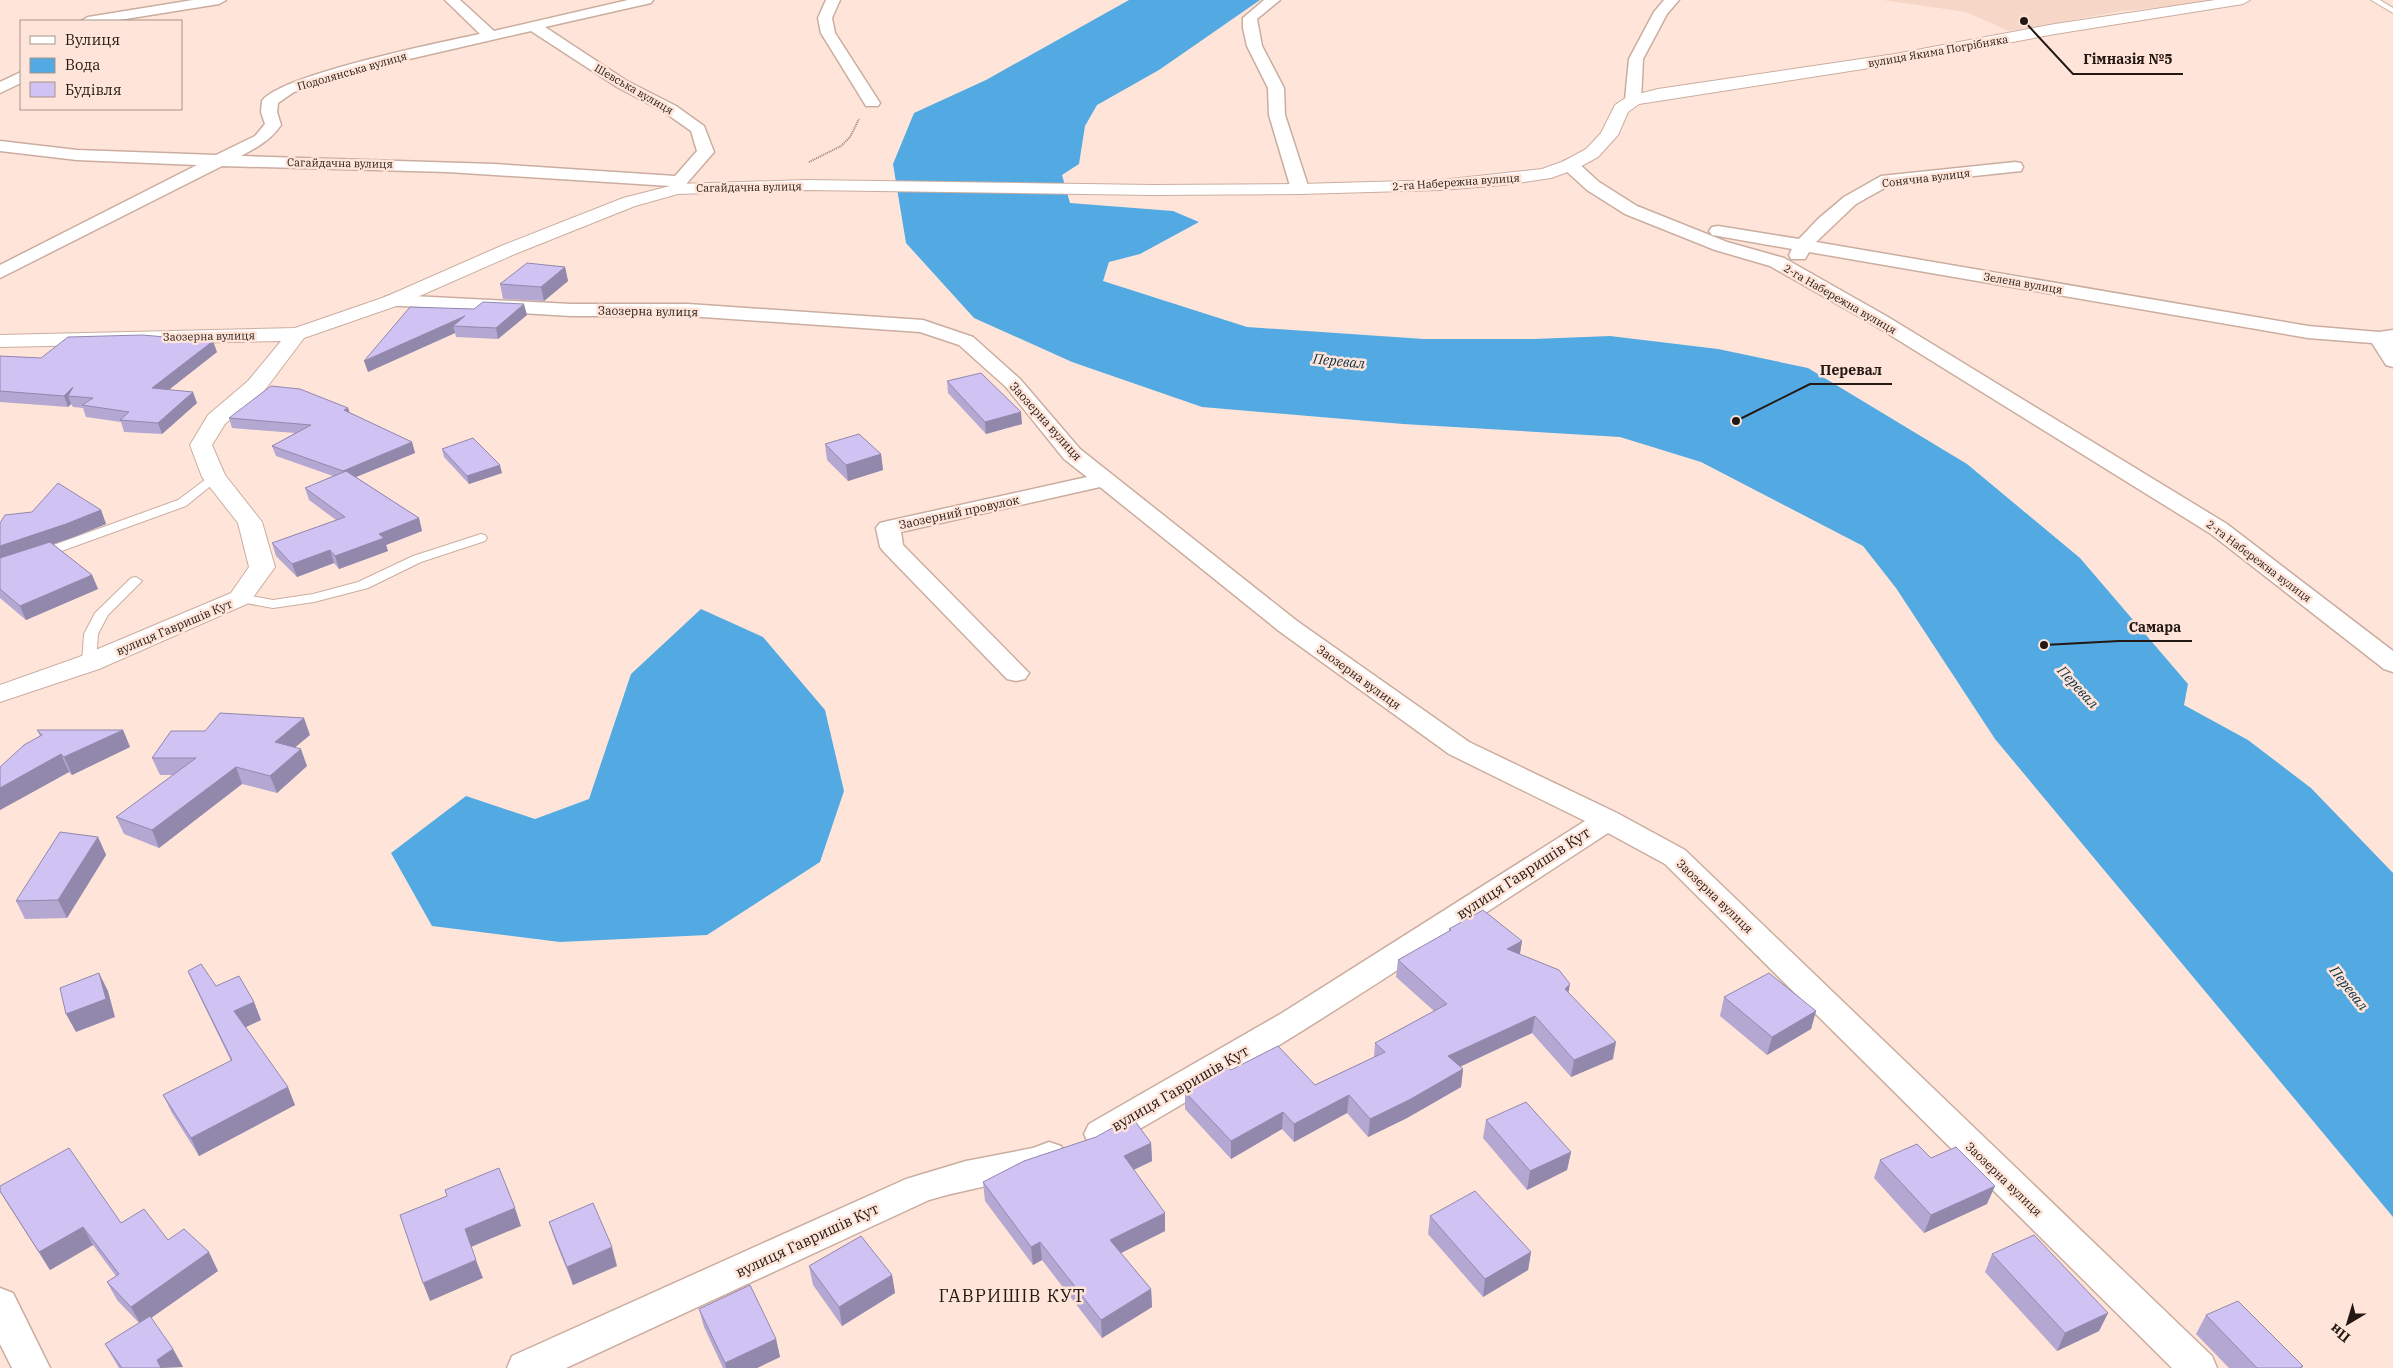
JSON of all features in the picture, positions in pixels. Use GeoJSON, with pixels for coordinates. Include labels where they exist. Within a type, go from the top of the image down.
{"type":"FeatureCollection","features":[{"type":"Feature","properties":{"kind":"street"},"geometry":{"type":"LineString","coordinates":[[94,20],[219,0]]}},
{"type":"Feature","properties":{"kind":"street"},"geometry":{"type":"LineString","coordinates":[[452,0],[491,36]]}},
{"type":"Feature","properties":{"kind":"street","name":"Подолянська вулиця"},"geometry":{"type":"LineString","coordinates":[[0,272],[260,139],[273,125],[269,112],[270,101],[289,89],[402,56],[535,27],[596,6],[646,0]]}},
{"type":"Feature","properties":{"kind":"street"},"geometry":{"type":"LineString","coordinates":[[833,0],[825,18],[828,33],[872,103]]}},
{"type":"Feature","properties":{"kind":"street"},"geometry":{"type":"LineString","coordinates":[[1273,0],[1250,18],[1249,31],[1251,40],[1262,58],[1276,89],[1277,113],[1300,189]]}},
{"type":"Feature","properties":{"kind":"street"},"geometry":{"type":"LineString","coordinates":[[1570,165],[1592,153],[1609,135],[1621,109],[1633,100],[1636,59],[1662,12],[1672,0]]}},
{"type":"Feature","properties":{"kind":"street","name":"вулиця Якима Погрібняка"},"geometry":{"type":"LineString","coordinates":[[1633,100],[1658,94],[1895,59],[2055,29],[2243,0]]}},
{"type":"Feature","properties":{"kind":"street","name":"Шевська вулиця"},"geometry":{"type":"LineString","coordinates":[[535,27],[622,84],[670,109],[698,129],[706,152],[679,185]]}},
{"type":"Feature","properties":{"kind":"street"},"geometry":{"type":"LineString","coordinates":[[0,88],[20,78]]}},
{"type":"Feature","properties":{"kind":"street","name":"Сагайдачна вулиця"},"geometry":{"type":"LineString","coordinates":[[0,146],[35,151],[216,160],[433,165],[679,185],[1153,190]]}},
{"type":"Feature","properties":{"kind":"street","name":"2-га Набережна вулиця"},"geometry":{"type":"LineString","coordinates":[[1153,190],[1300,189],[1502,180],[1545,174],[1570,165],[1593,186],[1631,210],[1722,246],[1777,262],[1881,321],[2219,529],[2393,664]]}},
{"type":"Feature","properties":{"kind":"street","name":"Сонячна вулиця"},"geometry":{"type":"LineString","coordinates":[[1777,262],[1798,255],[1803,244],[1851,200],[1872,185],[1887,180],[2015,167]]}},
{"type":"Feature","properties":{"kind":"street","name":"Сагайдачна вулиця"},"geometry":{"type":"LineString","coordinates":[[297,334],[392,301],[508,250],[629,202],[679,185]]}},
{"type":"Feature","properties":{"kind":"street","name":"Зелена вулиця"},"geometry":{"type":"LineString","coordinates":[[1653,220],[1803,244],[2308,332],[2386,337]]}},
{"type":"Feature","properties":{"kind":"street"},"geometry":{"type":"LineString","coordinates":[[8,250],[34,255]]}},
{"type":"Feature","properties":{"kind":"street","name":"Заозерна вулиця"},"geometry":{"type":"LineString","coordinates":[[392,301],[571,310],[688,310],[923,326],[966,341],[1012,383],[1072,454],[1288,626],[1459,748],[1607,820],[1675,857],[2198,1368]]}},
{"type":"Feature","properties":{"kind":"street","name":"Заозерна вулиця"},"geometry":{"type":"LineString","coordinates":[[0,341],[297,334]]}},
{"type":"Feature","properties":{"kind":"street","name":"вулиця Гавришів Кут"},"geometry":{"type":"LineString","coordinates":[[0,694],[88,663],[240,598],[262,567],[250,522],[214,477],[202,445],[216,420],[256,386],[297,334]]}},
{"type":"Feature","properties":{"kind":"street"},"geometry":{"type":"LineString","coordinates":[[2386,337],[2393,361]]}},
{"type":"Feature","properties":{"kind":"street","name":"Заозерний провулок"},"geometry":{"type":"LineString","coordinates":[[1016,673],[892,547],[888,528],[1103,480]]}},
{"type":"Feature","properties":{"kind":"street","name":"вулиця Гавришів Кут"},"geometry":{"type":"LineString","coordinates":[[526,1368],[919,1189],[966,1175],[1036,1161],[1084,1143],[1178,1092],[1607,820]]}},
{"type":"Feature","properties":{"kind":"street"},"geometry":{"type":"LineString","coordinates":[[0,1304],[31,1368]]}},
{"type":"Feature","properties":{"kind":"lane"},"geometry":{"type":"LineString","coordinates":[[2375,0],[2393,11]]}},
{"type":"Feature","properties":{"kind":"lane"},"geometry":{"type":"LineString","coordinates":[[26,560],[182,503],[214,477]]}},
{"type":"Feature","properties":{"kind":"lane"},"geometry":{"type":"LineString","coordinates":[[240,598],[273,604],[314,598],[363,585],[417,559],[481,538]]}},
{"type":"Feature","properties":{"kind":"lane"},"geometry":{"type":"LineString","coordinates":[[88,663],[91,634],[102,613],[136,581]]}},
{"type":"Feature","properties":{"kind":"path"},"geometry":{"type":"LineString","coordinates":[[808,163],[839,147],[851,135],[854,124],[872,103]]}},
{"type":"Feature","properties":{"kind":"shaded area"},"geometry":{"type":"Polygon","coordinates":[[[1883,0],[2229,0],[2122,11],[2009,31],[1966,12],[1883,0]]]}},
{"type":"Feature","properties":{"kind":"water"},"geometry":{"type":"Polygon","coordinates":[[[1129,0],[1260,0],[1159,70],[1097,105],[1085,126],[1079,164],[1062,175],[1070,203],[1173,211],[1199,222],[1140,254],[1109,262],[1103,281],[1247,327],[1424,339],[1534,339],[1610,336],[1718,349],[1808,368],[1967,464],[2080,558],[2188,684],[2184,705],[2248,740],[2311,788],[2393,873],[2393,1217],[1995,739],[1896,588],[1863,546],[1701,462],[1620,437],[1403,424],[1202,407],[1072,362],[974,318],[906,243],[893,164],[914,113],[986,80],[1129,0]]]}},
{"type":"Feature","properties":{"kind":"water"},"geometry":{"type":"Polygon","coordinates":[[[701,609],[763,637],[825,710],[844,791],[820,862],[707,935],[560,942],[432,926],[391,853],[466,796],[535,819],[589,799],[631,674],[701,609]]]}},
{"type":"Feature","properties":{"kind":"building"},"geometry":{"type":"Polygon","coordinates":[[[527,263],[565,267],[541,287],[500,284],[527,263]]]}},
{"type":"Feature","properties":{"kind":"building"},"geometry":{"type":"Polygon","coordinates":[[[483,302],[524,304],[496,328],[453,326],[465,316],[364,361],[410,307],[474,309],[483,302]]]}},
{"type":"Feature","properties":{"kind":"building"},"geometry":{"type":"Polygon","coordinates":[[[142,335],[213,341],[152,388],[193,392],[158,423],[120,420],[129,412],[82,405],[93,398],[68,396],[73,387],[64,396],[0,391],[0,356],[41,358],[68,337],[142,335]]]}},
{"type":"Feature","properties":{"kind":"building"},"geometry":{"type":"Polygon","coordinates":[[[981,373],[1021,412],[985,422],[947,381],[981,373]]]}},
{"type":"Feature","properties":{"kind":"building"},"geometry":{"type":"Polygon","coordinates":[[[271,386],[300,389],[348,408],[344,410],[412,442],[343,471],[272,446],[311,425],[229,418],[271,386]]]}},
{"type":"Feature","properties":{"kind":"building"},"geometry":{"type":"Polygon","coordinates":[[[859,434],[881,454],[846,465],[825,444],[859,434]]]}},
{"type":"Feature","properties":{"kind":"building"},"geometry":{"type":"Polygon","coordinates":[[[473,438],[500,465],[467,476],[442,449],[473,438]]]}},
{"type":"Feature","properties":{"kind":"building"},"geometry":{"type":"Polygon","coordinates":[[[346,471],[419,518],[379,534],[384,538],[335,556],[330,550],[292,564],[272,543],[345,517],[305,488],[346,471]]]}},
{"type":"Feature","properties":{"kind":"building"},"geometry":{"type":"Polygon","coordinates":[[[58,483],[101,510],[0,546],[0,523],[5,515],[32,512],[58,483]]]}},
{"type":"Feature","properties":{"kind":"building"},"geometry":{"type":"Polygon","coordinates":[[[50,542],[92,575],[20,606],[0,589],[0,558],[50,542]]]}},
{"type":"Feature","properties":{"kind":"building"},"geometry":{"type":"Polygon","coordinates":[[[220,713],[304,718],[275,742],[301,749],[270,776],[236,767],[152,830],[116,817],[196,758],[152,758],[171,731],[205,731],[220,713]]]}},
{"type":"Feature","properties":{"kind":"building"},"geometry":{"type":"Polygon","coordinates":[[[37,730],[123,730],[64,757],[61,754],[0,788],[0,767],[24,745],[42,735],[37,730]]]}},
{"type":"Feature","properties":{"kind":"building"},"geometry":{"type":"Polygon","coordinates":[[[60,832],[98,837],[58,900],[16,901],[60,832]]]}},
{"type":"Feature","properties":{"kind":"building"},"geometry":{"type":"Polygon","coordinates":[[[1483,910],[1522,941],[1507,949],[1559,970],[1570,984],[1565,989],[1616,1042],[1574,1060],[1535,1016],[1448,1056],[1463,1069],[1409,1100],[1370,1119],[1349,1095],[1294,1124],[1283,1112],[1231,1141],[1185,1092],[1228,1067],[1231,1070],[1278,1046],[1315,1085],[1385,1052],[1375,1043],[1447,1004],[1398,960],[1483,910]]]}},
{"type":"Feature","properties":{"kind":"building"},"geometry":{"type":"Polygon","coordinates":[[[201,964],[216,986],[239,976],[254,1002],[234,1011],[288,1087],[191,1138],[163,1095],[232,1060],[188,971],[201,964]]]}},
{"type":"Feature","properties":{"kind":"building"},"geometry":{"type":"Polygon","coordinates":[[[99,973],[106,999],[66,1014],[60,988],[99,973]]]}},
{"type":"Feature","properties":{"kind":"building"},"geometry":{"type":"Polygon","coordinates":[[[1769,973],[1816,1011],[1772,1037],[1724,997],[1769,973]]]}},
{"type":"Feature","properties":{"kind":"building"},"geometry":{"type":"Polygon","coordinates":[[[1526,1102],[1571,1152],[1530,1171],[1486,1120],[1526,1102]]]}},
{"type":"Feature","properties":{"kind":"building"},"geometry":{"type":"Polygon","coordinates":[[[1132,1117],[1151,1143],[1124,1156],[1165,1213],[1110,1240],[1151,1289],[1101,1320],[1040,1242],[1031,1247],[983,1182],[1024,1161],[1096,1137],[1132,1117]]]}},
{"type":"Feature","properties":{"kind":"building"},"geometry":{"type":"Polygon","coordinates":[[[1917,1144],[1931,1158],[1956,1147],[1995,1186],[1931,1215],[1880,1160],[1917,1144]]]}},
{"type":"Feature","properties":{"kind":"building"},"geometry":{"type":"Polygon","coordinates":[[[69,1148],[121,1223],[144,1209],[168,1240],[184,1229],[209,1252],[131,1307],[107,1282],[119,1274],[83,1227],[39,1252],[0,1191],[0,1186],[69,1148]]]}},
{"type":"Feature","properties":{"kind":"building"},"geometry":{"type":"Polygon","coordinates":[[[499,1168],[515,1208],[465,1229],[476,1260],[423,1283],[400,1215],[447,1196],[445,1190],[499,1168]]]}},
{"type":"Feature","properties":{"kind":"building"},"geometry":{"type":"Polygon","coordinates":[[[1475,1191],[1531,1252],[1485,1279],[1430,1216],[1475,1191]]]}},
{"type":"Feature","properties":{"kind":"building"},"geometry":{"type":"Polygon","coordinates":[[[593,1203],[612,1247],[567,1267],[549,1222],[593,1203]]]}},
{"type":"Feature","properties":{"kind":"building"},"geometry":{"type":"Polygon","coordinates":[[[2034,1235],[2108,1313],[2065,1333],[1992,1254],[2034,1235]]]}},
{"type":"Feature","properties":{"kind":"building"},"geometry":{"type":"Polygon","coordinates":[[[861,1236],[892,1275],[839,1307],[809,1266],[861,1236]]]}},
{"type":"Feature","properties":{"kind":"building"},"geometry":{"type":"Polygon","coordinates":[[[750,1285],[776,1339],[725,1363],[699,1309],[750,1285]]]}},
{"type":"Feature","properties":{"kind":"building"},"geometry":{"type":"Polygon","coordinates":[[[2238,1301],[2303,1366],[2299,1368],[2257,1368],[2206,1315],[2238,1301]]]}},
{"type":"Feature","properties":{"kind":"building"},"geometry":{"type":"Polygon","coordinates":[[[150,1316],[173,1349],[157,1360],[161,1368],[122,1368],[105,1344],[150,1316]]]}},
{"type":"Feature","properties":{"kind":"place","name":"Гімназія №5"},"geometry":{"type":"Point","coordinates":[2024,21]}},
{"type":"Feature","properties":{"kind":"place","name":"Перевал"},"geometry":{"type":"Point","coordinates":[1736,421]}},
{"type":"Feature","properties":{"kind":"place","name":"Самара"},"geometry":{"type":"Point","coordinates":[2044,645]}},
{"type":"Feature","properties":{"kind":"district","name":"ГАВРИШІВ КУТ"},"geometry":{"type":"Point","coordinates":[1012,1295]}}]}
